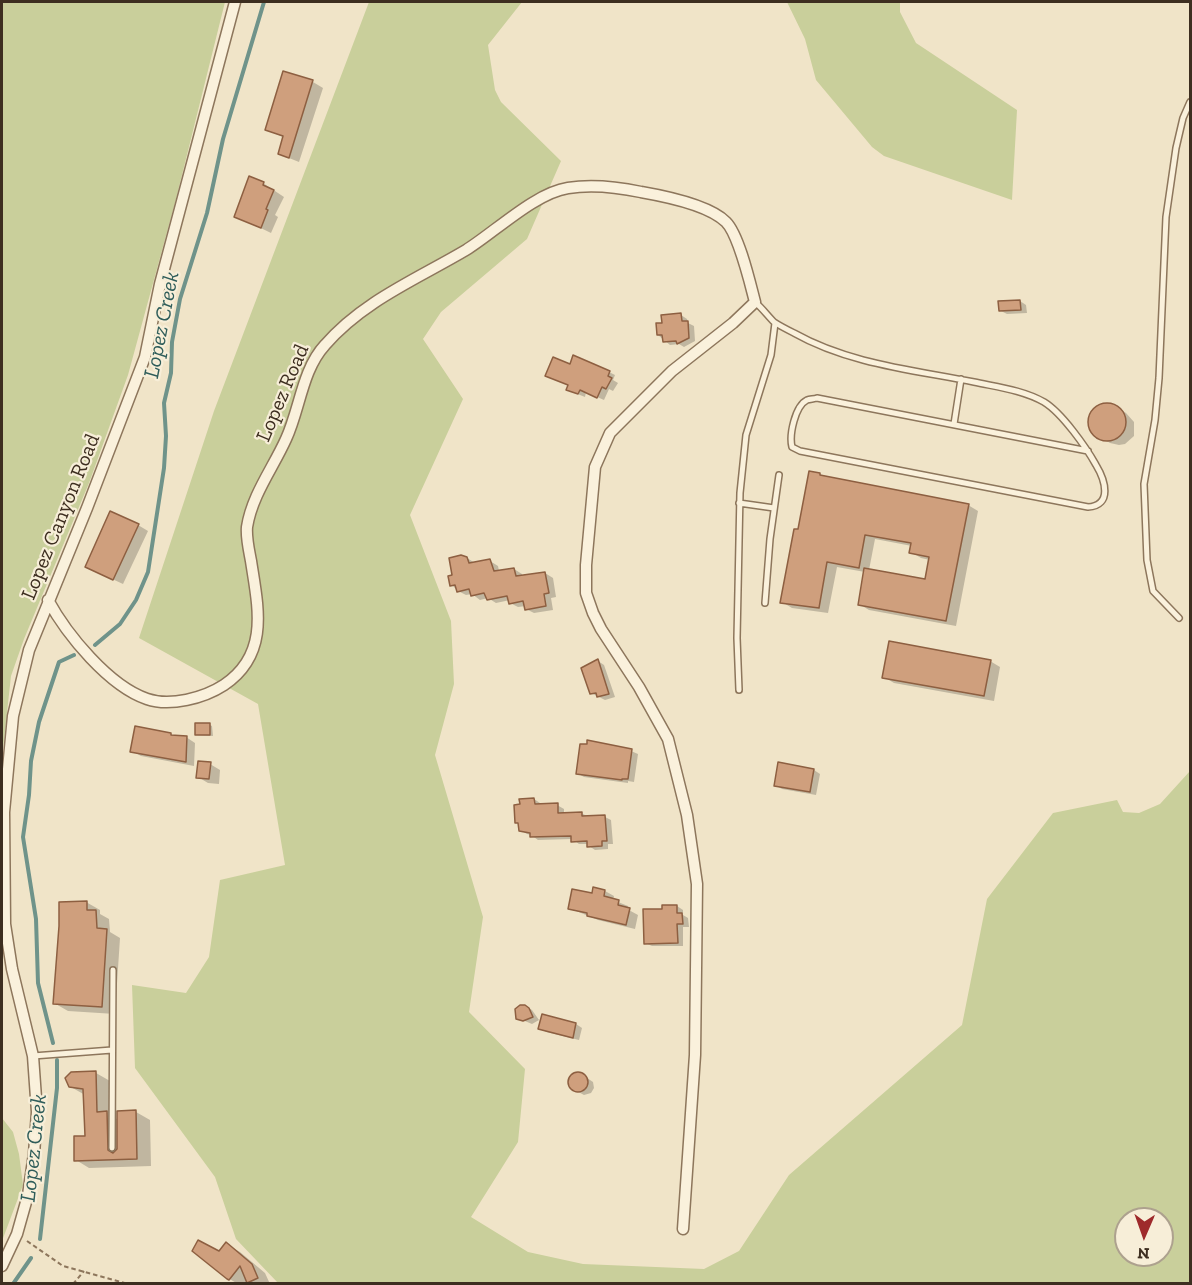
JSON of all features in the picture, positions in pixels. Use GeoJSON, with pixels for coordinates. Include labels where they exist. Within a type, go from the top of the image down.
{"type":"FeatureCollection","features":[{"type":"Feature","properties":{"kind":"street","name":"Lopez Canyon Road"},"geometry":{"type":"LineString","coordinates":[[2,1266],[17,1234],[28,1195],[37,1112],[33,1056],[4,939],[4,812],[14,716],[29,650],[145,357],[160,284],[235,2]]}},
{"type":"Feature","properties":{"kind":"street","name":"Lopez Road"},"geometry":{"type":"LineString","coordinates":[[48,600],[70,634],[108,675],[130,691],[149,700],[166,702],[204,695],[225,685],[243,667],[254,650],[258,632],[259,609],[248,539],[254,501],[287,438],[309,372],[324,346],[351,320],[386,294],[464,251],[547,196],[566,188],[611,186],[674,198],[714,214],[727,223],[735,236],[755,302]]}},
{"type":"Feature","properties":{"kind":"street"},"geometry":{"type":"LineString","coordinates":[[683,1229],[695,1055],[697,884],[687,815],[668,739],[639,687],[600,629],[593,613],[586,593],[586,565],[595,467],[610,433],[672,371],[733,323],[755,302]]}},
{"type":"Feature","properties":{"kind":"lane"},"geometry":{"type":"LineString","coordinates":[[1179,618],[1153,591],[1147,560],[1144,484],[1155,420],[1168,197],[1183,118],[1191,102]]}},
{"type":"Feature","properties":{"kind":"lane"},"geometry":{"type":"LineString","coordinates":[[755,302],[775,323],[834,351],[863,360],[1011,389],[1045,403],[1069,427],[1088,451],[1099,469],[1105,485],[1105,495],[1096,506],[1088,507],[800,451],[792,447],[790,439],[792,427],[801,406],[807,400],[817,398],[1088,451]]}},
{"type":"Feature","properties":{"kind":"lane"},"geometry":{"type":"LineString","coordinates":[[740,690],[737,638],[739,503],[746,435],[771,355],[775,323]]}},
{"type":"Feature","properties":{"kind":"lane"},"geometry":{"type":"LineString","coordinates":[[954,424],[961,380]]}},
{"type":"Feature","properties":{"kind":"lane"},"geometry":{"type":"LineString","coordinates":[[765,603],[779,475]]}},
{"type":"Feature","properties":{"kind":"lane"},"geometry":{"type":"LineString","coordinates":[[739,503],[774,508]]}},
{"type":"Feature","properties":{"kind":"lane"},"geometry":{"type":"LineString","coordinates":[[112,1148],[113,970]]}},
{"type":"Feature","properties":{"kind":"lane"},"geometry":{"type":"LineString","coordinates":[[33,1056],[112,1050]]}},
{"type":"Feature","properties":{"kind":"path"},"geometry":{"type":"LineString","coordinates":[[17,1234],[63,1266],[128,1284]]}},
{"type":"Feature","properties":{"kind":"path"},"geometry":{"type":"LineString","coordinates":[[73,1284],[84,1271]]}},
{"type":"Feature","properties":{"kind":"green space"},"geometry":{"type":"Polygon","coordinates":[[[2,2],[225,2],[176,199],[128,375],[89,483],[24,639],[11,676],[2,758],[2,2]]]}},
{"type":"Feature","properties":{"kind":"green space"},"geometry":{"type":"Polygon","coordinates":[[[369,2],[522,2],[488,45],[495,90],[501,102],[561,161],[527,239],[441,312],[423,339],[463,399],[410,515],[451,621],[454,684],[435,755],[483,917],[469,1012],[525,1069],[518,1142],[471,1217],[528,1252],[583,1264],[704,1269],[739,1251],[789,1175],[962,1025],[987,899],[1053,813],[1117,800],[1123,812],[1139,813],[1160,804],[1190,771],[1190,1283],[278,1283],[236,1239],[215,1177],[135,1068],[132,985],[186,993],[209,957],[220,880],[285,865],[258,704],[139,638],[214,411],[369,2]]]}},
{"type":"Feature","properties":{"kind":"green space"},"geometry":{"type":"Polygon","coordinates":[[[787,2],[900,2],[900,12],[916,43],[1017,110],[1012,200],[884,156],[872,147],[816,80],[805,39],[787,2]]]}},
{"type":"Feature","properties":{"kind":"green space"},"geometry":{"type":"Polygon","coordinates":[[[2,1118],[13,1132],[19,1154],[23,1185],[2,1241],[2,1118]]]}},
{"type":"Feature","properties":{"kind":"building"},"geometry":{"type":"Polygon","coordinates":[[[283,71],[313,80],[289,158],[278,154],[283,136],[265,130],[283,71]]]}},
{"type":"Feature","properties":{"kind":"building"},"geometry":{"type":"Polygon","coordinates":[[[249,176],[264,182],[263,185],[274,190],[261,228],[234,217],[249,176]]]}},
{"type":"Feature","properties":{"kind":"building"},"geometry":{"type":"Polygon","coordinates":[[[1020,300],[1021,310],[999,311],[998,301],[1020,300]]]}},
{"type":"Feature","properties":{"kind":"building"},"geometry":{"type":"Polygon","coordinates":[[[681,313],[682,321],[688,321],[689,338],[677,344],[676,341],[663,342],[662,335],[657,335],[656,323],[662,323],[661,315],[681,313]]]}},
{"type":"Feature","properties":{"kind":"building"},"geometry":{"type":"Polygon","coordinates":[[[573,355],[610,371],[608,376],[612,378],[606,389],[602,387],[597,398],[580,390],[578,394],[566,390],[568,385],[545,376],[553,357],[570,364],[573,355]]]}},
{"type":"Feature","properties":{"kind":"building"},"geometry":{"type":"Polygon","coordinates":[[[1107,403],[1120,409],[1126,422],[1120,435],[1107,441],[1094,435],[1088,422],[1094,409],[1107,403]]]}},
{"type":"Feature","properties":{"kind":"building"},"geometry":{"type":"Polygon","coordinates":[[[809,471],[969,504],[946,621],[858,605],[864,568],[925,579],[929,557],[909,553],[911,543],[865,535],[859,568],[827,562],[819,608],[780,603],[794,529],[798,529],[809,471]]]}},
{"type":"Feature","properties":{"kind":"building"},"geometry":{"type":"Polygon","coordinates":[[[110,511],[139,524],[113,580],[85,567],[110,511]]]}},
{"type":"Feature","properties":{"kind":"building"},"geometry":{"type":"Polygon","coordinates":[[[461,555],[467,557],[469,563],[490,559],[494,571],[514,568],[516,576],[545,572],[549,593],[544,594],[546,606],[525,610],[523,601],[509,604],[507,596],[487,600],[484,593],[471,596],[469,589],[457,592],[455,585],[450,586],[448,576],[452,575],[449,558],[461,555]]]}},
{"type":"Feature","properties":{"kind":"building"},"geometry":{"type":"Polygon","coordinates":[[[889,641],[991,660],[984,696],[882,678],[889,641]]]}},
{"type":"Feature","properties":{"kind":"building"},"geometry":{"type":"Polygon","coordinates":[[[598,659],[609,694],[597,697],[596,693],[590,694],[581,668],[598,659]]]}},
{"type":"Feature","properties":{"kind":"building"},"geometry":{"type":"Polygon","coordinates":[[[195,723],[210,723],[210,735],[195,735],[195,723]]]}},
{"type":"Feature","properties":{"kind":"building"},"geometry":{"type":"Polygon","coordinates":[[[135,726],[171,733],[171,735],[187,736],[186,762],[130,752],[135,726]]]}},
{"type":"Feature","properties":{"kind":"building"},"geometry":{"type":"Polygon","coordinates":[[[587,740],[632,749],[628,779],[576,774],[580,744],[587,744],[587,740]]]}},
{"type":"Feature","properties":{"kind":"building"},"geometry":{"type":"Polygon","coordinates":[[[198,761],[211,762],[209,779],[196,778],[198,761]]]}},
{"type":"Feature","properties":{"kind":"building"},"geometry":{"type":"Polygon","coordinates":[[[778,762],[814,769],[810,792],[774,786],[778,762]]]}},
{"type":"Feature","properties":{"kind":"building"},"geometry":{"type":"Polygon","coordinates":[[[534,798],[535,804],[558,803],[558,813],[582,812],[582,816],[605,815],[607,841],[602,841],[602,846],[587,847],[587,841],[571,842],[571,836],[530,837],[530,833],[519,831],[518,823],[515,823],[514,805],[520,804],[519,799],[534,798]]]}},
{"type":"Feature","properties":{"kind":"building"},"geometry":{"type":"Polygon","coordinates":[[[593,887],[605,890],[604,896],[619,900],[618,905],[630,908],[626,925],[568,909],[572,889],[592,893],[593,887]]]}},
{"type":"Feature","properties":{"kind":"building"},"geometry":{"type":"Polygon","coordinates":[[[87,901],[87,910],[96,910],[97,928],[107,929],[102,1007],[53,1004],[59,902],[87,901]]]}},
{"type":"Feature","properties":{"kind":"building"},"geometry":{"type":"Polygon","coordinates":[[[662,905],[677,905],[677,913],[682,913],[683,924],[677,924],[678,943],[644,944],[643,909],[662,909],[662,905]]]}},
{"type":"Feature","properties":{"kind":"building"},"geometry":{"type":"Polygon","coordinates":[[[520,1005],[529,1008],[533,1017],[523,1021],[516,1019],[515,1009],[520,1005]]]}},
{"type":"Feature","properties":{"kind":"building"},"geometry":{"type":"Polygon","coordinates":[[[542,1014],[576,1023],[573,1038],[538,1029],[542,1014]]]}},
{"type":"Feature","properties":{"kind":"building"},"geometry":{"type":"Polygon","coordinates":[[[96,1071],[97,1112],[107,1111],[108,1150],[113,1153],[117,1149],[117,1111],[136,1110],[137,1159],[74,1161],[74,1136],[85,1136],[83,1089],[69,1087],[65,1078],[71,1072],[96,1071]]]}},
{"type":"Feature","properties":{"kind":"building"},"geometry":{"type":"Polygon","coordinates":[[[574,1072],[582,1072],[588,1078],[588,1086],[582,1092],[574,1092],[568,1086],[568,1078],[574,1072]]]}},
{"type":"Feature","properties":{"kind":"building"},"geometry":{"type":"Polygon","coordinates":[[[198,1240],[219,1251],[226,1242],[252,1264],[258,1278],[247,1283],[240,1266],[229,1280],[227,1279],[192,1251],[198,1240]]]}},
{"type":"Feature","properties":{"kind":"waterway","name":"Lopez Creek"},"geometry":{"type":"LineString","coordinates":[[95,645],[120,624],[136,600],[148,572],[164,468],[166,436],[164,403],[171,373],[172,342],[180,299],[207,213],[223,139],[264,2]]}},
{"type":"Feature","properties":{"kind":"waterway","name":"Lopez Creek"},"geometry":{"type":"LineString","coordinates":[[53,1043],[38,983],[36,919],[23,837],[31,761],[39,722],[59,662],[74,655]]}},
{"type":"Feature","properties":{"kind":"waterway","name":"Lopez Creek"},"geometry":{"type":"LineString","coordinates":[[40,1239],[57,1088],[57,1060]]}},
{"type":"Feature","properties":{"kind":"waterway","name":"Lopez Creek"},"geometry":{"type":"LineString","coordinates":[[13,1284],[31,1258]]}}]}
